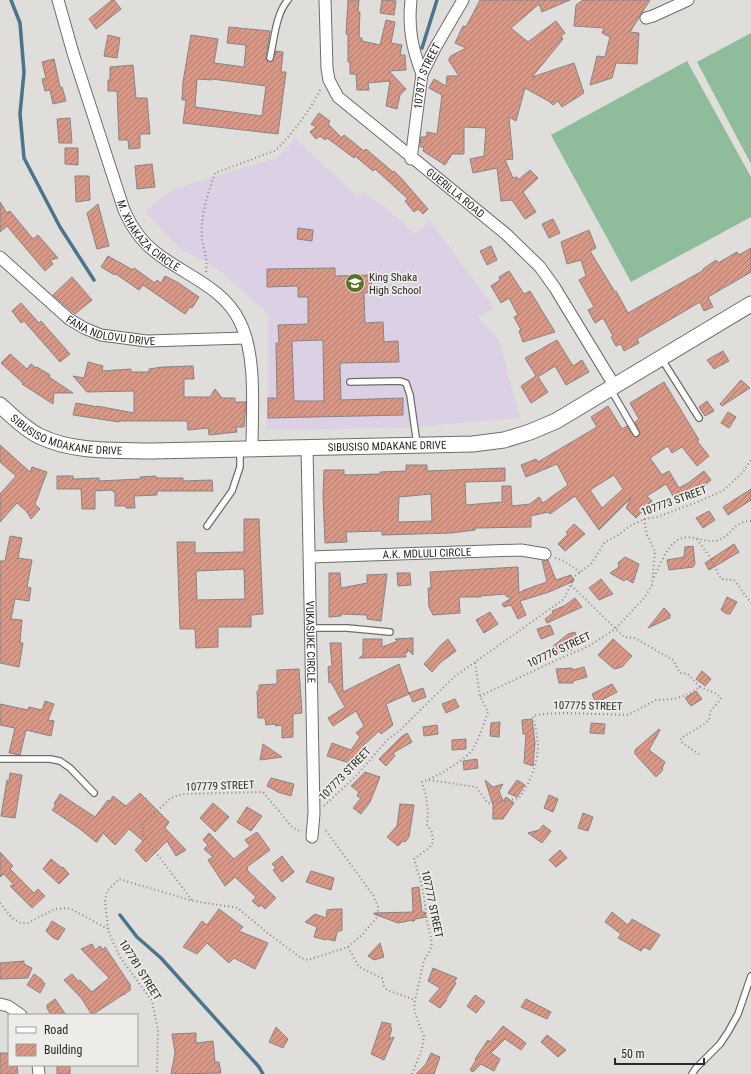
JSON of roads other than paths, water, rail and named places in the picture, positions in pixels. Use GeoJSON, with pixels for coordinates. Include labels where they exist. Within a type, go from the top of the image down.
{"type":"FeatureCollection","features":[{"type":"Feature","properties":{"kind":"street","name":"M. XHAKAZA CIRCLE"},"geometry":{"type":"LineString","coordinates":[[58,0],[73,53],[124,210],[131,225],[141,240],[154,252],[203,283],[221,297],[232,308],[240,321],[246,338],[251,368],[246,449]]}},
{"type":"Feature","properties":{"kind":"street","name":"GUERILLA ROAD"},"geometry":{"type":"LineString","coordinates":[[325,0],[327,68],[329,80],[338,97],[412,159],[506,234],[528,254],[540,267],[555,288],[612,386]]}},
{"type":"Feature","properties":{"kind":"street"},"geometry":{"type":"LineString","coordinates":[[411,0],[409,23],[411,38],[414,54],[422,74]]}},
{"type":"Feature","properties":{"kind":"street","name":"107877 STREET"},"geometry":{"type":"LineString","coordinates":[[412,159],[422,74],[435,48],[463,0]]}},
{"type":"Feature","properties":{"kind":"street"},"geometry":{"type":"LineString","coordinates":[[646,18],[688,0]]}},
{"type":"Feature","properties":{"kind":"street","name":"FANA NDLOVU DRIVE"},"geometry":{"type":"LineString","coordinates":[[0,257],[69,319],[84,328],[101,335],[147,341],[246,338]]}},
{"type":"Feature","properties":{"kind":"street","name":"SIBUSISO MDAKANE DRIVE"},"geometry":{"type":"LineString","coordinates":[[0,406],[16,420],[39,436],[79,448],[104,450],[246,449],[473,444],[504,440],[530,432],[556,421],[612,386],[751,304]]}},
{"type":"Feature","properties":{"kind":"street","name":"VUKASUKE CIRCLE"},"geometry":{"type":"LineString","coordinates":[[307,447],[314,813],[312,837]]}},
{"type":"Feature","properties":{"kind":"street","name":"A.K. MDLULI CIRCLE"},"geometry":{"type":"LineString","coordinates":[[310,557],[521,550],[545,554]]}},
{"type":"Feature","properties":{"kind":"street"},"geometry":{"type":"LineString","coordinates":[[0,1004],[8,1006],[19,1014]]}},
{"type":"Feature","properties":{"kind":"lane"},"geometry":{"type":"LineString","coordinates":[[270,58],[279,15],[284,4],[288,0]]}},
{"type":"Feature","properties":{"kind":"lane"},"geometry":{"type":"LineString","coordinates":[[661,358],[699,418]]}},
{"type":"Feature","properties":{"kind":"lane"},"geometry":{"type":"LineString","coordinates":[[350,382],[400,381],[406,383],[410,395],[418,445]]}},
{"type":"Feature","properties":{"kind":"lane"},"geometry":{"type":"LineString","coordinates":[[612,386],[636,433]]}},
{"type":"Feature","properties":{"kind":"lane"},"geometry":{"type":"LineString","coordinates":[[207,526],[232,491],[246,449]]}},
{"type":"Feature","properties":{"kind":"lane"},"geometry":{"type":"LineString","coordinates":[[310,628],[347,628],[390,632]]}},
{"type":"Feature","properties":{"kind":"lane"},"geometry":{"type":"LineString","coordinates":[[0,759],[50,759],[60,761],[70,768],[94,793]]}},
{"type":"Feature","properties":{"kind":"lane"},"geometry":{"type":"LineString","coordinates":[[692,1074],[720,1044],[728,1032],[738,1014],[751,976]]}},
{"type":"Feature","properties":{"kind":"waterway"},"geometry":{"type":"LineString","coordinates":[[11,0],[20,23],[24,72],[20,114],[24,158],[60,227],[94,280]]}},
{"type":"Feature","properties":{"kind":"waterway"},"geometry":{"type":"LineString","coordinates":[[422,48],[437,0]]}},
{"type":"Feature","properties":{"kind":"waterway"},"geometry":{"type":"LineString","coordinates":[[120,915],[137,937],[161,958],[259,1067],[263,1074]]}},
{"type":"Feature","properties":{"kind":"place","name":"King Shaka High School"},"geometry":{"type":"Point","coordinates":[355,283]}}]}
